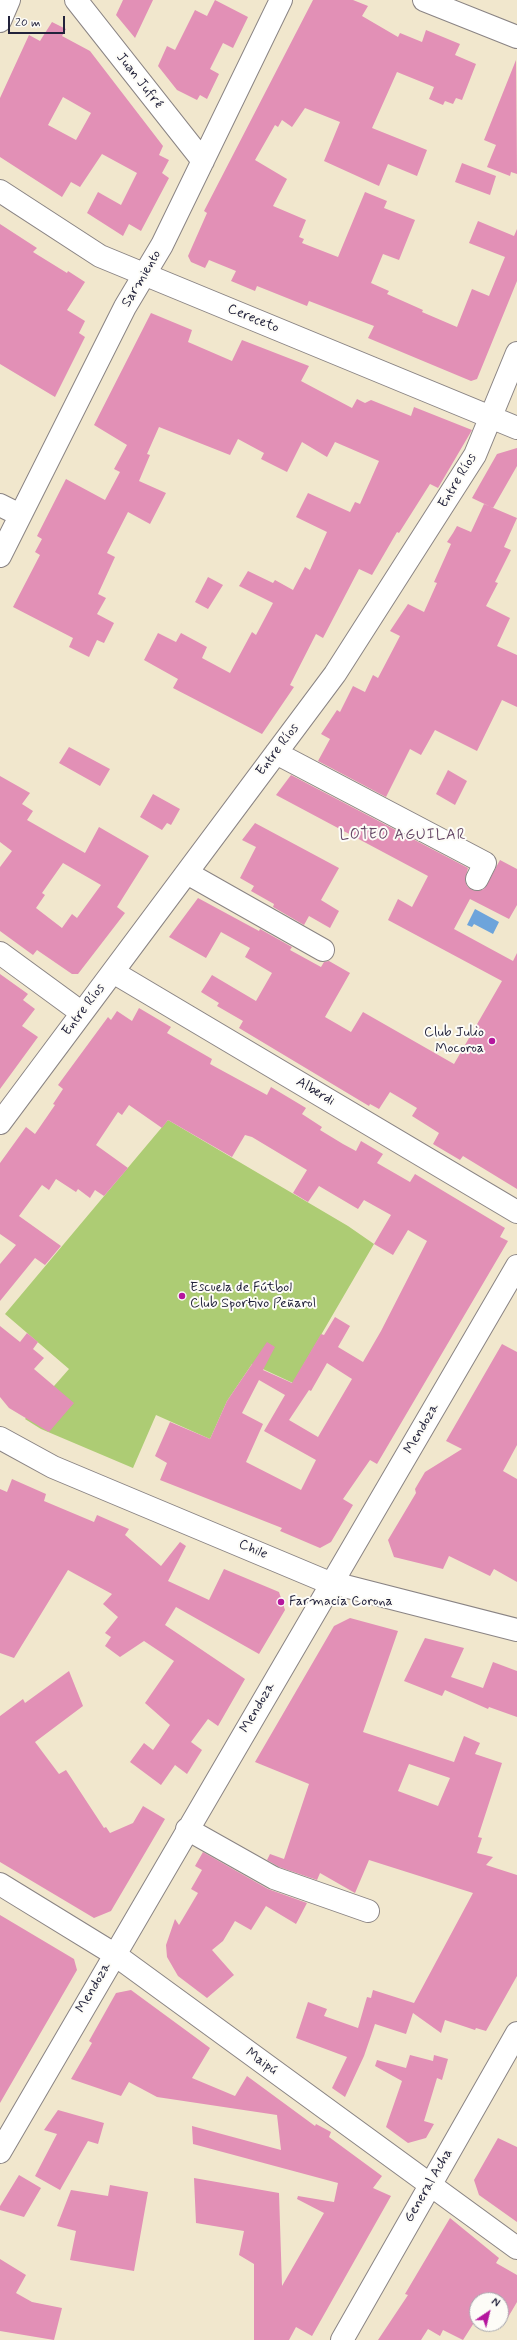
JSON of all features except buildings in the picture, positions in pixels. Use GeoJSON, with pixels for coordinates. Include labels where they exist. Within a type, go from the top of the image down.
{"type":"FeatureCollection","features":[{"type":"Feature","properties":{"kind":"street"},"geometry":{"type":"LineString","coordinates":[[0,21],[9,0]]}},
{"type":"Feature","properties":{"kind":"street","name":"Juan Jufré"},"geometry":{"type":"LineString","coordinates":[[76,0],[203,161]]}},
{"type":"Feature","properties":{"kind":"street","name":"Sarmiento"},"geometry":{"type":"LineString","coordinates":[[0,556],[125,307],[162,245],[281,0]]}},
{"type":"Feature","properties":{"kind":"street"},"geometry":{"type":"LineString","coordinates":[[424,0],[517,37]]}},
{"type":"Feature","properties":{"kind":"street","name":"Cereceto"},"geometry":{"type":"LineString","coordinates":[[0,191],[100,256],[517,428]]}},
{"type":"Feature","properties":{"kind":"street","name":"Entre Ríos"},"geometry":{"type":"LineString","coordinates":[[0,1123],[335,674],[407,564],[475,455],[517,353]]}},
{"type":"Feature","properties":{"kind":"street"},"geometry":{"type":"LineString","coordinates":[[0,505],[20,515]]}},
{"type":"Feature","properties":{"kind":"street"},"geometry":{"type":"LineString","coordinates":[[276,753],[485,863],[477,878]]}},
{"type":"Feature","properties":{"kind":"street"},"geometry":{"type":"LineString","coordinates":[[187,873],[323,950]]}},
{"type":"Feature","properties":{"kind":"street"},"geometry":{"type":"LineString","coordinates":[[0,953],[82,1013]]}},
{"type":"Feature","properties":{"kind":"street","name":"Alberdi"},"geometry":{"type":"LineString","coordinates":[[113,972],[517,1212]]}},
{"type":"Feature","properties":{"kind":"street","name":"Mendoza"},"geometry":{"type":"LineString","coordinates":[[0,2152],[6,2129],[114,1954],[517,1266]]}},
{"type":"Feature","properties":{"kind":"street","name":"Chile"},"geometry":{"type":"LineString","coordinates":[[0,1438],[53,1467],[331,1583],[517,1630]]}},
{"type":"Feature","properties":{"kind":"street"},"geometry":{"type":"LineString","coordinates":[[187,1829],[274,1878],[368,1911]]}},
{"type":"Feature","properties":{"kind":"street","name":"Maipú"},"geometry":{"type":"LineString","coordinates":[[0,1884],[114,1954],[517,2248]]}},
{"type":"Feature","properties":{"kind":"street","name":"General Acha"},"geometry":{"type":"LineString","coordinates":[[342,2340],[517,2033]]}},
{"type":"Feature","properties":{"kind":"green space","name":"Escuela de Fútbol Club Sportivo Peñarol"},"geometry":{"type":"Polygon","coordinates":[[[168,1120],[348,1226],[374,1244],[293,1383],[252,1364],[227,1401],[210,1439],[156,1415],[133,1468],[41,1429],[25,1419],[69,1369],[5,1314],[168,1120]]]}},
{"type":"Feature","properties":{"kind":"water"},"geometry":{"type":"Polygon","coordinates":[[[475,909],[499,922],[493,934],[474,924],[472,927],[467,925],[475,909]]]}},
{"type":"Feature","properties":{"kind":"place","name":"Club Julio Mocoroa"},"geometry":{"type":"Point","coordinates":[492,1041]}},
{"type":"Feature","properties":{"kind":"place","name":"Escuela de Fútbol Club Sportivo Peñarol"},"geometry":{"type":"Point","coordinates":[182,1296]}},
{"type":"Feature","properties":{"kind":"place","name":"Farmacia Corona"},"geometry":{"type":"Point","coordinates":[281,1602]}},
{"type":"Feature","properties":{"kind":"district","name":"LOTEO AGUILAR"},"geometry":{"type":"Point","coordinates":[403,836]}}]}
